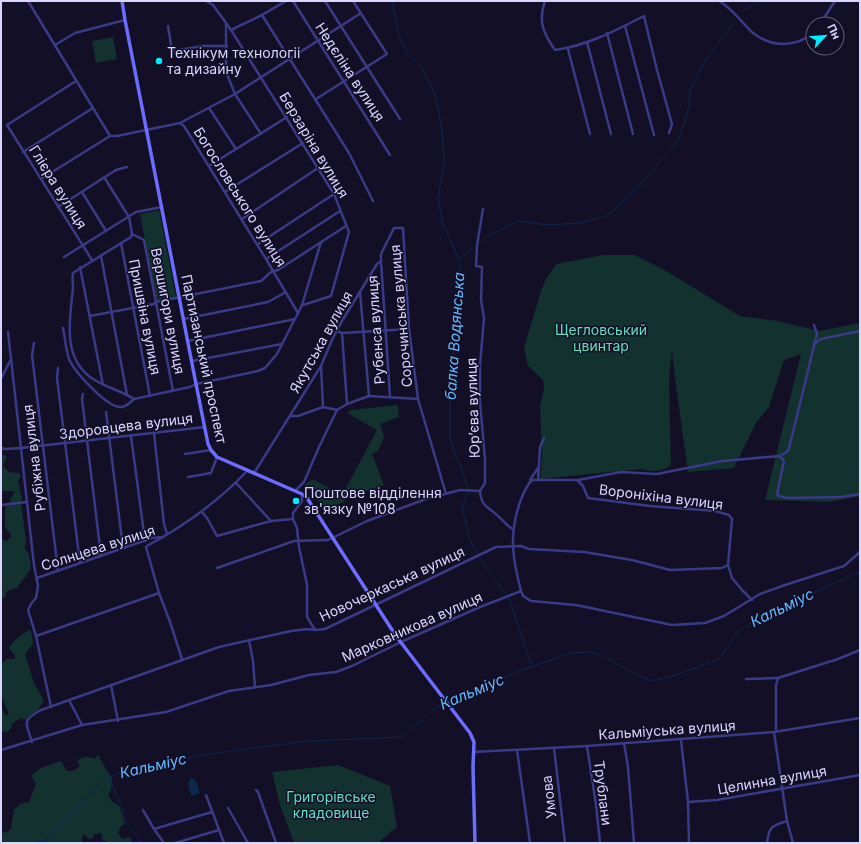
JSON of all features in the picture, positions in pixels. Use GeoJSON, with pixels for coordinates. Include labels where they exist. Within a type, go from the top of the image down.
{"type":"FeatureCollection","features":[{"type":"Feature","properties":{"kind":"street"},"geometry":{"type":"LineString","coordinates":[[28,1],[110,136],[41,179]]}},
{"type":"Feature","properties":{"kind":"street","name":"Партизанський проспект"},"geometry":{"type":"LineString","coordinates":[[122,1],[124,20],[196,384],[211,450],[217,456],[302,494],[307,498],[401,642],[470,733],[474,742],[473,767],[475,843]]}},
{"type":"Feature","properties":{"kind":"street","name":"Берзаріна вулиця"},"geometry":{"type":"LineString","coordinates":[[206,1],[213,5],[231,30],[303,143],[334,194],[348,232],[331,296],[302,305]]}},
{"type":"Feature","properties":{"kind":"street"},"geometry":{"type":"LineString","coordinates":[[231,30],[286,1]]}},
{"type":"Feature","properties":{"kind":"street","name":"Недєліна вулиця"},"geometry":{"type":"LineString","coordinates":[[293,1],[390,155]]}},
{"type":"Feature","properties":{"kind":"street"},"geometry":{"type":"LineString","coordinates":[[324,1],[400,119]]}},
{"type":"Feature","properties":{"kind":"street"},"geometry":{"type":"LineString","coordinates":[[316,99],[388,54],[353,1]]}},
{"type":"Feature","properties":{"kind":"street"},"geometry":{"type":"LineString","coordinates":[[544,1],[541,17],[544,31],[555,50],[568,49],[587,42],[625,26],[644,16],[672,124],[669,133]]}},
{"type":"Feature","properties":{"kind":"street"},"geometry":{"type":"LineString","coordinates":[[719,1],[728,6],[753,32],[766,40],[779,44],[792,44],[805,39]]}},
{"type":"Feature","properties":{"kind":"street"},"geometry":{"type":"LineString","coordinates":[[825,16],[835,1]]}},
{"type":"Feature","properties":{"kind":"street"},"geometry":{"type":"LineString","coordinates":[[180,123],[235,94],[361,13]]}},
{"type":"Feature","properties":{"kind":"street"},"geometry":{"type":"LineString","coordinates":[[262,15],[349,153],[373,201]]}},
{"type":"Feature","properties":{"kind":"street"},"geometry":{"type":"LineString","coordinates":[[55,45],[75,33],[124,20]]}},
{"type":"Feature","properties":{"kind":"street"},"geometry":{"type":"LineString","coordinates":[[226,24],[226,72],[235,94],[261,134]]}},
{"type":"Feature","properties":{"kind":"street"},"geometry":{"type":"LineString","coordinates":[[168,26],[172,50],[203,46],[227,46]]}},
{"type":"Feature","properties":{"kind":"street"},"geometry":{"type":"LineString","coordinates":[[625,26],[654,135]]}},
{"type":"Feature","properties":{"kind":"street"},"geometry":{"type":"LineString","coordinates":[[606,34],[633,134]]}},
{"type":"Feature","properties":{"kind":"street"},"geometry":{"type":"LineString","coordinates":[[587,42],[611,134]]}},
{"type":"Feature","properties":{"kind":"street"},"geometry":{"type":"LineString","coordinates":[[568,49],[590,134]]}},
{"type":"Feature","properties":{"kind":"street","name":"Глієра вулиця"},"geometry":{"type":"LineString","coordinates":[[76,81],[7,125],[92,260]]}},
{"type":"Feature","properties":{"kind":"street"},"geometry":{"type":"LineString","coordinates":[[23,152],[93,108]]}},
{"type":"Feature","properties":{"kind":"street"},"geometry":{"type":"LineString","coordinates":[[209,108],[236,149]]}},
{"type":"Feature","properties":{"kind":"street"},"geometry":{"type":"LineString","coordinates":[[209,166],[287,117]]}},
{"type":"Feature","properties":{"kind":"street","name":"Богословського вулиця"},"geometry":{"type":"LineString","coordinates":[[110,136],[117,136],[180,123],[184,126],[258,244],[298,313]]}},
{"type":"Feature","properties":{"kind":"street"},"geometry":{"type":"LineString","coordinates":[[225,192],[303,143]]}},
{"type":"Feature","properties":{"kind":"street"},"geometry":{"type":"LineString","coordinates":[[58,207],[116,170],[127,167]]}},
{"type":"Feature","properties":{"kind":"street"},"geometry":{"type":"LineString","coordinates":[[242,219],[318,168]]}},
{"type":"Feature","properties":{"kind":"street"},"geometry":{"type":"LineString","coordinates":[[104,177],[129,217],[132,234],[131,237],[80,267],[72,274],[73,286],[69,331],[70,339],[76,359],[82,370],[103,386],[134,399]]}},
{"type":"Feature","properties":{"kind":"street"},"geometry":{"type":"LineString","coordinates":[[82,192],[106,231]]}},
{"type":"Feature","properties":{"kind":"street"},"geometry":{"type":"LineString","coordinates":[[258,244],[334,194]]}},
{"type":"Feature","properties":{"kind":"street"},"geometry":{"type":"LineString","coordinates":[[64,257],[136,212],[162,207]]}},
{"type":"Feature","properties":{"kind":"street","name":"Юр’єва вулиця"},"geometry":{"type":"LineString","coordinates":[[480,491],[485,483],[485,459],[480,402],[480,365],[484,318],[481,300],[482,267],[476,266],[477,245],[483,209]]}},
{"type":"Feature","properties":{"kind":"street"},"geometry":{"type":"LineString","coordinates":[[266,258],[340,211]]}},
{"type":"Feature","properties":{"kind":"street"},"geometry":{"type":"LineString","coordinates":[[90,316],[261,281],[271,272],[278,270],[346,226]]}},
{"type":"Feature","properties":{"kind":"street","name":"Якутська вулиця"},"geometry":{"type":"LineString","coordinates":[[254,473],[321,366],[337,331],[377,264],[381,261],[382,254],[394,228],[403,228]]}},
{"type":"Feature","properties":{"kind":"street","name":"Сорочинська вулиця"},"geometry":{"type":"LineString","coordinates":[[403,228],[409,329],[418,399],[446,494]]}},
{"type":"Feature","properties":{"kind":"street","name":"Вершигори вулиця"},"geometry":{"type":"LineString","coordinates":[[132,234],[144,240],[173,391]]}},
{"type":"Feature","properties":{"kind":"street"},"geometry":{"type":"LineString","coordinates":[[63,328],[69,358],[73,367],[97,394],[115,406],[121,408],[128,405],[134,399],[262,370],[271,362],[302,305],[321,242]]}},
{"type":"Feature","properties":{"kind":"street","name":"Пришвіна вулиця"},"geometry":{"type":"LineString","coordinates":[[121,243],[150,396]]}},
{"type":"Feature","properties":{"kind":"street"},"geometry":{"type":"LineString","coordinates":[[101,256],[127,395]]}},
{"type":"Feature","properties":{"kind":"street","name":"Рубенса вулиця"},"geometry":{"type":"LineString","coordinates":[[381,261],[390,397]]}},
{"type":"Feature","properties":{"kind":"street"},"geometry":{"type":"LineString","coordinates":[[80,267],[103,386]]}},
{"type":"Feature","properties":{"kind":"street"},"geometry":{"type":"LineString","coordinates":[[184,320],[268,302],[286,292]]}},
{"type":"Feature","properties":{"kind":"street"},"geometry":{"type":"LineString","coordinates":[[360,292],[369,396]]}},
{"type":"Feature","properties":{"kind":"street"},"geometry":{"type":"LineString","coordinates":[[188,341],[295,320]]}},
{"type":"Feature","properties":{"kind":"street"},"geometry":{"type":"LineString","coordinates":[[528,484],[532,480],[578,480],[621,472],[657,474],[680,468],[780,456],[788,452],[813,344],[817,334],[814,325]]}},
{"type":"Feature","properties":{"kind":"street"},"geometry":{"type":"LineString","coordinates":[[337,331],[342,333],[409,329]]}},
{"type":"Feature","properties":{"kind":"street"},"geometry":{"type":"LineString","coordinates":[[813,344],[821,339],[860,331]]}},
{"type":"Feature","properties":{"kind":"street"},"geometry":{"type":"LineString","coordinates":[[8,332],[34,565],[38,586],[36,598],[28,610],[36,636],[51,707]]}},
{"type":"Feature","properties":{"kind":"street"},"geometry":{"type":"LineString","coordinates":[[342,333],[347,404]]}},
{"type":"Feature","properties":{"kind":"street","name":"Рубіжна вулиця"},"geometry":{"type":"LineString","coordinates":[[34,343],[32,355],[58,571]]}},
{"type":"Feature","properties":{"kind":"street"},"geometry":{"type":"LineString","coordinates":[[192,361],[282,344]]}},
{"type":"Feature","properties":{"kind":"street"},"geometry":{"type":"LineString","coordinates":[[1,379],[11,360]]}},
{"type":"Feature","properties":{"kind":"street"},"geometry":{"type":"LineString","coordinates":[[321,366],[323,407]]}},
{"type":"Feature","properties":{"kind":"street"},"geometry":{"type":"LineString","coordinates":[[58,368],[57,378],[80,563]]}},
{"type":"Feature","properties":{"kind":"street"},"geometry":{"type":"LineString","coordinates":[[83,394],[82,399],[101,556]]}},
{"type":"Feature","properties":{"kind":"street"},"geometry":{"type":"LineString","coordinates":[[295,491],[304,482],[319,447],[338,410],[347,404],[369,396],[418,399]]}},
{"type":"Feature","properties":{"kind":"street"},"geometry":{"type":"LineString","coordinates":[[291,416],[298,416],[323,407],[338,410]]}},
{"type":"Feature","properties":{"kind":"street"},"geometry":{"type":"LineString","coordinates":[[106,412],[123,548]]}},
{"type":"Feature","properties":{"kind":"street","name":"Здоровцева вулиця"},"geometry":{"type":"LineString","coordinates":[[1,448],[5,449],[66,444],[205,427]]}},
{"type":"Feature","properties":{"kind":"street"},"geometry":{"type":"LineString","coordinates":[[154,433],[166,535],[146,547],[159,592],[182,659]]}},
{"type":"Feature","properties":{"kind":"street"},"geometry":{"type":"LineString","coordinates":[[131,436],[145,541]]}},
{"type":"Feature","properties":{"kind":"street"},"geometry":{"type":"LineString","coordinates":[[538,480],[540,447],[544,438]]}},
{"type":"Feature","properties":{"kind":"street"},"geometry":{"type":"LineString","coordinates":[[185,454],[211,450]]}},
{"type":"Feature","properties":{"kind":"street"},"geometry":{"type":"LineString","coordinates":[[188,477],[210,473],[217,456]]}},
{"type":"Feature","properties":{"kind":"street"},"geometry":{"type":"LineString","coordinates":[[780,456],[784,461],[777,489],[777,494],[780,496],[787,498],[860,494]]}},
{"type":"Feature","properties":{"kind":"street"},"geometry":{"type":"LineString","coordinates":[[539,466],[528,484],[515,518],[513,529],[514,563],[523,596],[531,601],[576,604],[672,625],[710,622],[724,616],[760,594],[844,566],[860,552]]}},
{"type":"Feature","properties":{"kind":"street","name":"Солнцева вулиця"},"geometry":{"type":"LineString","coordinates":[[37,578],[152,538],[166,535],[202,512],[236,483],[248,470]]}},
{"type":"Feature","properties":{"kind":"street","name":"Вороніхіна вулиця"},"geometry":{"type":"LineString","coordinates":[[578,480],[583,486],[588,498],[650,506],[715,511],[729,515],[732,519],[728,565],[732,578],[752,600]]}},
{"type":"Feature","properties":{"kind":"street"},"geometry":{"type":"LineString","coordinates":[[236,483],[271,521]]}},
{"type":"Feature","properties":{"kind":"street"},"geometry":{"type":"LineString","coordinates":[[216,568],[294,541],[328,540],[367,521],[426,499],[464,490],[471,492],[480,491],[480,498],[486,507],[498,515],[507,527],[513,529]]}},
{"type":"Feature","properties":{"kind":"street"},"geometry":{"type":"LineString","coordinates":[[302,494],[302,501],[293,513],[293,519],[297,528],[298,541],[307,585],[307,617],[315,630]]}},
{"type":"Feature","properties":{"kind":"street"},"geometry":{"type":"LineString","coordinates":[[1,505],[27,502]]}},
{"type":"Feature","properties":{"kind":"street"},"geometry":{"type":"LineString","coordinates":[[202,512],[217,536],[271,521],[293,519]]}},
{"type":"Feature","properties":{"kind":"street","name":"Новочеркаська вулиця"},"geometry":{"type":"LineString","coordinates":[[32,742],[26,723],[27,719],[41,710],[219,647],[307,629],[325,629],[496,547],[521,546],[529,548],[584,552],[632,560],[674,571],[722,568],[728,565]]}},
{"type":"Feature","properties":{"kind":"street","name":"Марковникова вулиця"},"geometry":{"type":"LineString","coordinates":[[1,750],[32,742],[82,725],[166,712],[229,692],[270,685],[309,675],[336,672],[480,607],[521,591]]}},
{"type":"Feature","properties":{"kind":"street"},"geometry":{"type":"LineString","coordinates":[[36,636],[159,592]]}},
{"type":"Feature","properties":{"kind":"street"},"geometry":{"type":"LineString","coordinates":[[249,640],[253,661],[255,688]]}},
{"type":"Feature","properties":{"kind":"street"},"geometry":{"type":"LineString","coordinates":[[746,679],[778,678],[838,659],[860,650]]}},
{"type":"Feature","properties":{"kind":"street"},"geometry":{"type":"LineString","coordinates":[[778,678],[776,685],[775,732],[787,821],[793,843]]}},
{"type":"Feature","properties":{"kind":"street"},"geometry":{"type":"LineString","coordinates":[[111,685],[118,720]]}},
{"type":"Feature","properties":{"kind":"street"},"geometry":{"type":"LineString","coordinates":[[69,700],[82,725]]}},
{"type":"Feature","properties":{"kind":"street","name":"Кальміуська вулиця"},"geometry":{"type":"LineString","coordinates":[[474,752],[681,740],[775,732],[860,718]]}},
{"type":"Feature","properties":{"kind":"street"},"geometry":{"type":"LineString","coordinates":[[681,740],[688,802],[689,843]]}},
{"type":"Feature","properties":{"kind":"street"},"geometry":{"type":"LineString","coordinates":[[624,743],[628,767],[634,843]]}},
{"type":"Feature","properties":{"kind":"street","name":"Трублани"},"geometry":{"type":"LineString","coordinates":[[587,746],[600,843]]}},
{"type":"Feature","properties":{"kind":"street","name":"Умова"},"geometry":{"type":"LineString","coordinates":[[554,748],[565,843]]}},
{"type":"Feature","properties":{"kind":"street"},"geometry":{"type":"LineString","coordinates":[[517,750],[530,843]]}},
{"type":"Feature","properties":{"kind":"street","name":"Целинна вулиця"},"geometry":{"type":"LineString","coordinates":[[688,802],[717,800],[860,775]]}},
{"type":"Feature","properties":{"kind":"street"},"geometry":{"type":"LineString","coordinates":[[256,790],[276,843]]}},
{"type":"Feature","properties":{"kind":"street"},"geometry":{"type":"LineString","coordinates":[[206,795],[224,843]]}},
{"type":"Feature","properties":{"kind":"street"},"geometry":{"type":"LineString","coordinates":[[228,808],[248,843]]}},
{"type":"Feature","properties":{"kind":"street"},"geometry":{"type":"LineString","coordinates":[[143,810],[164,843]]}},
{"type":"Feature","properties":{"kind":"street"},"geometry":{"type":"LineString","coordinates":[[154,829],[212,812]]}},
{"type":"Feature","properties":{"kind":"street"},"geometry":{"type":"LineString","coordinates":[[767,843],[769,830],[773,826],[787,821]]}},
{"type":"Feature","properties":{"kind":"street"},"geometry":{"type":"LineString","coordinates":[[175,843],[219,830]]}},
{"type":"Feature","properties":{"kind":"green space"},"geometry":{"type":"Polygon","coordinates":[[[113,37],[117,59],[96,63],[92,41],[113,37]]]}},
{"type":"Feature","properties":{"kind":"green space"},"geometry":{"type":"Polygon","coordinates":[[[159,210],[176,297],[157,301],[140,214],[159,210]]]}},
{"type":"Feature","properties":{"kind":"green space","name":"Щегловський цвинтар"},"geometry":{"type":"Polygon","coordinates":[[[603,255],[635,255],[668,272],[740,316],[778,321],[819,331],[860,323],[860,496],[829,502],[765,500],[801,354],[784,360],[769,407],[756,423],[734,468],[688,472],[672,350],[669,379],[671,465],[657,471],[641,469],[540,479],[542,455],[540,406],[544,390],[543,380],[528,366],[524,348],[541,291],[546,279],[556,264],[603,255]]]}},
{"type":"Feature","properties":{"kind":"green space"},"geometry":{"type":"Polygon","coordinates":[[[398,405],[399,417],[380,424],[384,437],[378,451],[372,454],[384,485],[349,497],[342,503],[324,509],[320,506],[315,493],[305,488],[305,484],[313,479],[338,493],[345,490],[377,430],[347,413],[352,410],[398,405]]]}},
{"type":"Feature","properties":{"kind":"green space"},"geometry":{"type":"Polygon","coordinates":[[[1,455],[5,455],[6,458],[3,466],[9,472],[19,473],[21,476],[18,481],[22,498],[21,503],[26,540],[25,549],[29,554],[31,569],[17,588],[7,591],[5,598],[1,599],[1,539],[7,541],[12,536],[5,527],[5,505],[10,504],[11,498],[15,491],[1,491],[1,455]]]}},
{"type":"Feature","properties":{"kind":"green space"},"geometry":{"type":"Polygon","coordinates":[[[31,630],[33,644],[25,654],[34,683],[44,701],[38,710],[24,720],[21,718],[12,724],[11,728],[7,732],[1,731],[1,707],[6,716],[9,714],[1,695],[1,664],[7,659],[15,659],[15,655],[9,648],[25,632],[31,630]]]}},
{"type":"Feature","properties":{"kind":"green space"},"geometry":{"type":"Polygon","coordinates":[[[98,755],[112,779],[111,791],[108,794],[112,802],[118,805],[124,817],[125,824],[121,826],[118,833],[122,839],[130,837],[132,841],[130,843],[108,843],[102,840],[102,835],[100,833],[95,834],[92,839],[89,839],[84,834],[82,837],[83,843],[1,843],[1,833],[7,832],[11,829],[14,810],[20,804],[29,802],[36,784],[31,775],[41,768],[61,761],[67,771],[73,771],[80,766],[77,761],[79,759],[90,757],[95,759],[98,755]]]}},
{"type":"Feature","properties":{"kind":"green space","name":"Григорівське кладовище"},"geometry":{"type":"Polygon","coordinates":[[[338,765],[390,786],[397,827],[380,841],[381,843],[294,843],[280,805],[272,772],[338,765]]]}},
{"type":"Feature","properties":{"kind":"water"},"geometry":{"type":"Polygon","coordinates":[[[191,778],[197,783],[200,793],[192,796],[188,783],[191,778]]]}},
{"type":"Feature","properties":{"kind":"waterway","name":"балка Водянська"},"geometry":{"type":"LineString","coordinates":[[392,1],[398,33],[408,55],[421,66],[436,97],[442,130],[444,163],[438,198],[443,224],[455,250],[461,268],[458,284],[450,391],[450,438],[468,489]]}},
{"type":"Feature","properties":{"kind":"waterway"},"geometry":{"type":"LineString","coordinates":[[743,11],[759,1]]}},
{"type":"Feature","properties":{"kind":"waterway"},"geometry":{"type":"LineString","coordinates":[[479,244],[488,236],[519,221],[547,225],[580,223],[606,216],[620,205],[640,185],[679,139],[689,106],[690,92],[696,78],[704,62],[734,22]]}},
{"type":"Feature","properties":{"kind":"waterway"},"geometry":{"type":"LineString","coordinates":[[458,260],[476,246]]}},
{"type":"Feature","properties":{"kind":"waterway","name":"балка Водянська"},"geometry":{"type":"LineString","coordinates":[[468,492],[462,508],[470,540],[485,567],[509,598],[532,666]]}},
{"type":"Feature","properties":{"kind":"waterway","name":"Кальміус"},"geometry":{"type":"LineString","coordinates":[[35,843],[47,840],[84,801],[95,787],[107,778],[130,769],[202,755],[308,741],[402,737],[435,708],[449,700],[472,692],[519,671],[571,653],[592,652],[607,658],[637,675],[653,681],[673,676],[719,659],[739,631],[763,615],[860,572]]}},
{"type":"Feature","properties":{"kind":"waterway"},"geometry":{"type":"LineString","coordinates":[[107,778],[112,784],[123,809],[127,824],[142,843]]}},
{"type":"Feature","properties":{"kind":"waterway","name":"Кальміус"},"geometry":{"type":"LineString","coordinates":[[13,843],[19,841],[21,843]]}},
{"type":"Feature","properties":{"kind":"place","name":"Технікум технологіі та дизайну"},"geometry":{"type":"Point","coordinates":[159,61]}},
{"type":"Feature","properties":{"kind":"place","name":"Поштове відділення зв'язку №108"},"geometry":{"type":"Point","coordinates":[296,501]}}]}
